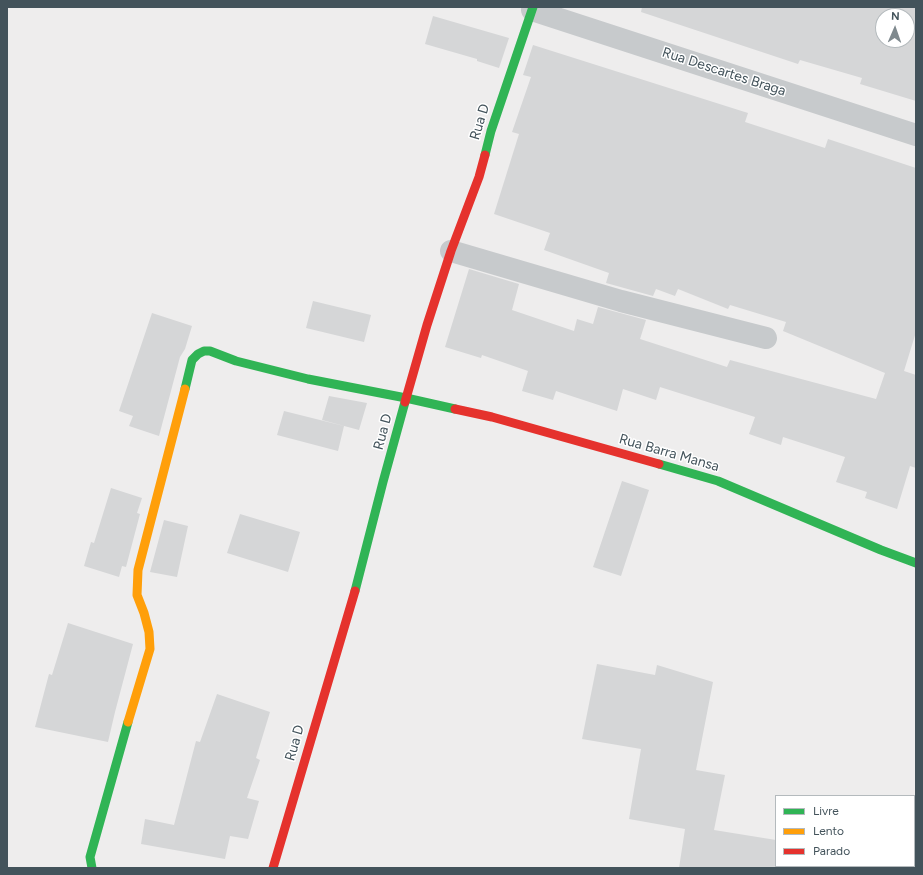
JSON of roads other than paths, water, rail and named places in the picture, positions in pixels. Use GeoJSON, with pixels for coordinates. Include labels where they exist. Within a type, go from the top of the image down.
{"type":"FeatureCollection","features":[{"type":"Feature","properties":{"kind":"street","name":"Rua Descartes Braga"},"geometry":{"type":"LineString","coordinates":[[532,8],[916,135]]}},
{"type":"Feature","properties":{"kind":"street","name":"Rua D"},"geometry":{"type":"LineString","coordinates":[[273,868],[359,578],[383,482],[427,325],[450,251],[479,177],[491,131],[532,8]]}},
{"type":"Feature","properties":{"kind":"street"},"geometry":{"type":"LineString","coordinates":[[450,251],[620,300],[766,338]]}},
{"type":"Feature","properties":{"kind":"street","name":"Rua Barra Mansa"},"geometry":{"type":"LineString","coordinates":[[92,868],[90,857],[100,819],[140,677],[150,649],[149,632],[137,595],[138,570],[192,360],[204,351],[210,351],[236,361],[308,379],[406,398],[492,417],[718,481],[881,550],[916,563]]}}]}
